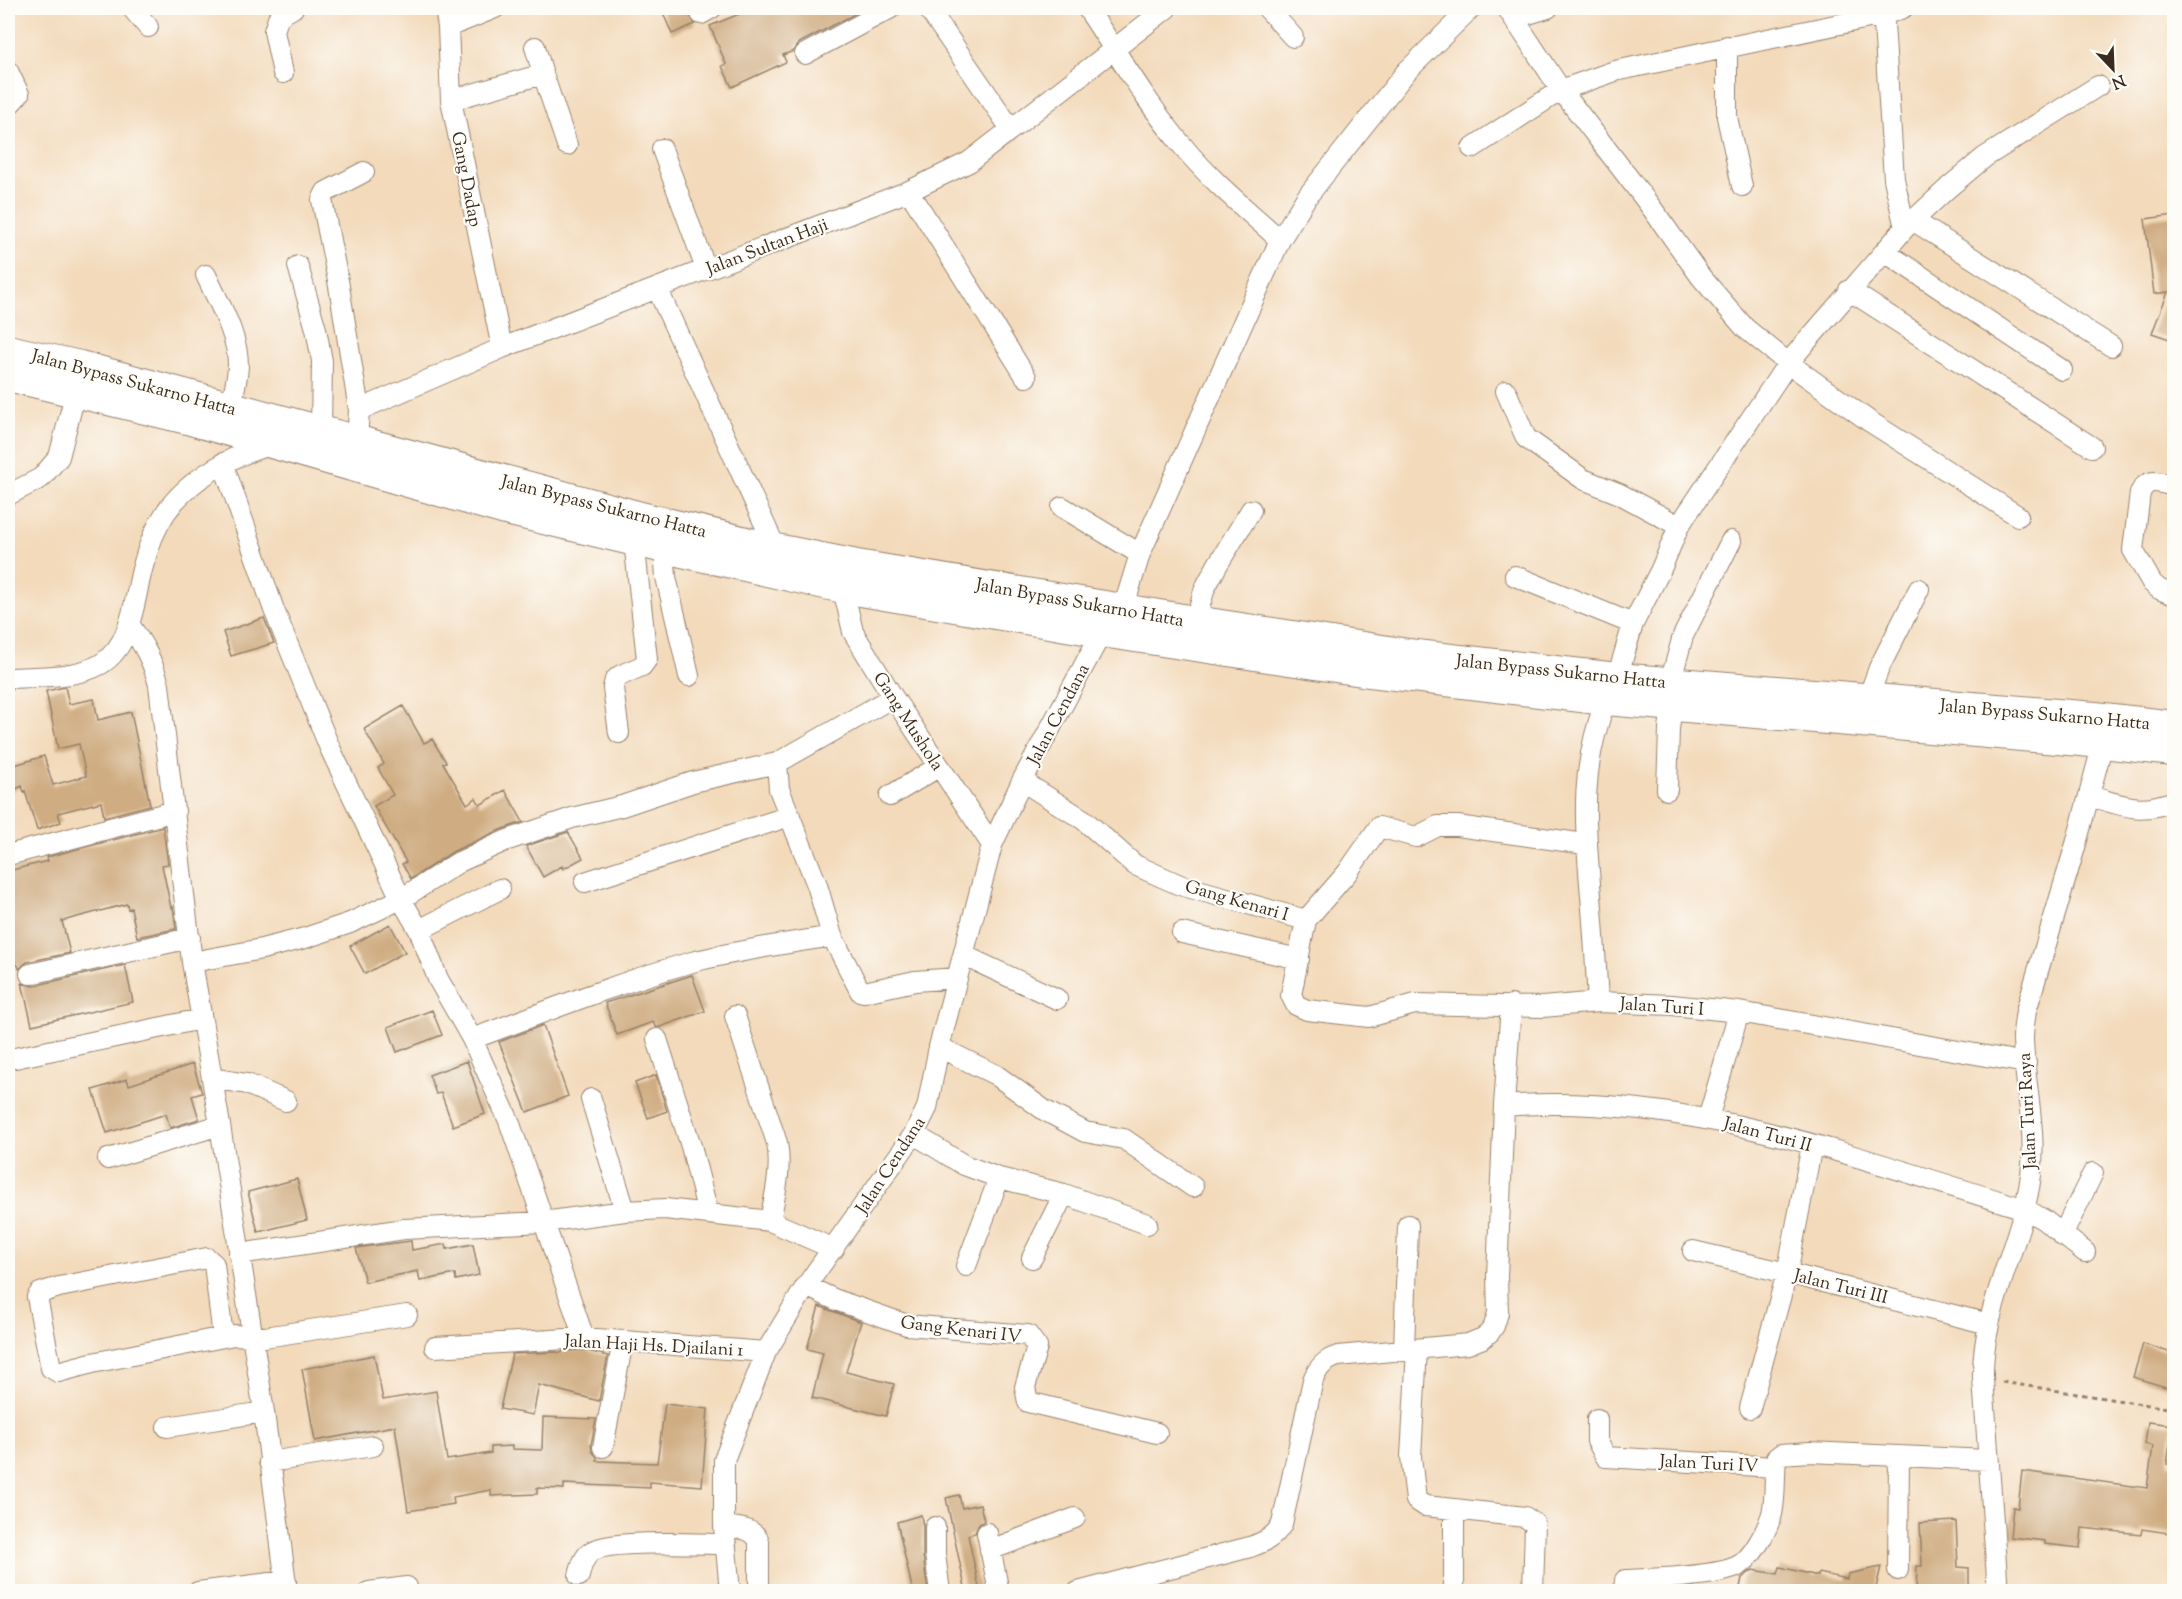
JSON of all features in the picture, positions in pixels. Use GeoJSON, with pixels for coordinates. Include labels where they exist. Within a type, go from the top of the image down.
{"type":"FeatureCollection","features":[{"type":"Feature","properties":{"kind":"highway","name":"Jalan Bypass Sukarno Hatta"},"geometry":{"type":"LineString","coordinates":[[8,350],[80,366],[357,441],[635,529],[664,548],[843,588],[1102,632],[1362,671],[1612,689],[2175,752]]}},
{"type":"Feature","properties":{"kind":"highway","name":"Jalan Bypass Sukarno Hatta"},"geometry":{"type":"LineString","coordinates":[[11,382],[76,391],[191,420],[506,510],[777,549],[857,565],[1612,689]]}},
{"type":"Feature","properties":{"kind":"highway","name":"Jalan Bypass Sukarno Hatta"},"geometry":{"type":"LineString","coordinates":[[1671,695],[1868,698],[2175,726]]}},
{"type":"Feature","properties":{"kind":"street"},"geometry":{"type":"LineString","coordinates":[[132,8],[148,27]]}},
{"type":"Feature","properties":{"kind":"street"},"geometry":{"type":"LineString","coordinates":[[283,73],[274,31],[279,16],[293,8]]}},
{"type":"Feature","properties":{"kind":"street"},"geometry":{"type":"LineString","coordinates":[[447,17],[495,8]]}},
{"type":"Feature","properties":{"kind":"street"},"geometry":{"type":"LineString","coordinates":[[805,54],[891,8]]}},
{"type":"Feature","properties":{"kind":"street"},"geometry":{"type":"LineString","coordinates":[[928,8],[1011,129]]}},
{"type":"Feature","properties":{"kind":"street"},"geometry":{"type":"LineString","coordinates":[[1088,8],[1119,45]]}},
{"type":"Feature","properties":{"kind":"street"},"geometry":{"type":"LineString","coordinates":[[1101,8],[1147,99],[1182,145],[1214,180],[1280,240]]}},
{"type":"Feature","properties":{"kind":"street","name":"Jalan Sultan Haji"},"geometry":{"type":"LineString","coordinates":[[360,410],[502,348],[909,191],[969,162],[1167,8]]}},
{"type":"Feature","properties":{"kind":"street"},"geometry":{"type":"LineString","coordinates":[[1267,8],[1293,37]]}},
{"type":"Feature","properties":{"kind":"street"},"geometry":{"type":"LineString","coordinates":[[1122,609],[1140,554],[1280,240],[1306,198],[1406,72],[1471,8]]}},
{"type":"Feature","properties":{"kind":"street"},"geometry":{"type":"LineString","coordinates":[[1548,8],[1511,13],[1561,90],[1652,207],[1701,278],[1745,328],[1788,363],[1869,421],[2018,516]]}},
{"type":"Feature","properties":{"kind":"street"},"geometry":{"type":"LineString","coordinates":[[1472,148],[1561,90],[1615,71],[1903,8]]}},
{"type":"Feature","properties":{"kind":"street"},"geometry":{"type":"LineString","coordinates":[[1883,11],[1894,179],[1910,224],[2112,346]]}},
{"type":"Feature","properties":{"kind":"street","name":"Gang Dadap"},"geometry":{"type":"LineString","coordinates":[[447,17],[451,100],[502,348]]}},
{"type":"Feature","properties":{"kind":"street"},"geometry":{"type":"LineString","coordinates":[[1727,46],[1727,117],[1742,186]]}},
{"type":"Feature","properties":{"kind":"street"},"geometry":{"type":"LineString","coordinates":[[535,47],[567,145]]}},
{"type":"Feature","properties":{"kind":"street"},"geometry":{"type":"LineString","coordinates":[[8,72],[19,94],[8,106]]}},
{"type":"Feature","properties":{"kind":"street"},"geometry":{"type":"LineString","coordinates":[[451,100],[543,74]]}},
{"type":"Feature","properties":{"kind":"street","name":"Jalan Turi I"},"geometry":{"type":"LineString","coordinates":[[2026,1063],[1739,1012],[1672,1005],[1598,1002],[1585,844],[1584,803],[1587,768],[1597,723],[1612,689],[1633,624],[1661,569],[1679,526],[1788,363],[1849,290],[1910,224],[1949,187],[1985,157],[2098,86]]}},
{"type":"Feature","properties":{"kind":"street"},"geometry":{"type":"LineString","coordinates":[[662,149],[706,269]]}},
{"type":"Feature","properties":{"kind":"street"},"geometry":{"type":"LineString","coordinates":[[357,441],[360,410],[322,200],[326,192],[364,172]]}},
{"type":"Feature","properties":{"kind":"street"},"geometry":{"type":"LineString","coordinates":[[909,191],[1026,377]]}},
{"type":"Feature","properties":{"kind":"street"},"geometry":{"type":"LineString","coordinates":[[1885,252],[2062,370]]}},
{"type":"Feature","properties":{"kind":"street"},"geometry":{"type":"LineString","coordinates":[[298,266],[316,329],[322,361],[321,432]]}},
{"type":"Feature","properties":{"kind":"street"},"geometry":{"type":"LineString","coordinates":[[206,275],[230,329],[237,355],[238,366],[231,407]]}},
{"type":"Feature","properties":{"kind":"street"},"geometry":{"type":"LineString","coordinates":[[657,288],[777,549]]}},
{"type":"Feature","properties":{"kind":"street"},"geometry":{"type":"LineString","coordinates":[[1849,290],[2092,447]]}},
{"type":"Feature","properties":{"kind":"street"},"geometry":{"type":"LineString","coordinates":[[8,495],[41,478],[59,457],[76,391]]}},
{"type":"Feature","properties":{"kind":"street"},"geometry":{"type":"LineString","coordinates":[[1506,391],[1526,438],[1583,479],[1620,494],[1679,526]]}},
{"type":"Feature","properties":{"kind":"street"},"geometry":{"type":"LineString","coordinates":[[8,678],[83,673],[106,660],[118,646],[129,624],[143,565],[155,531],[167,510],[183,494],[223,464],[250,450],[272,445]]}},
{"type":"Feature","properties":{"kind":"street"},"geometry":{"type":"LineString","coordinates":[[223,464],[274,610],[325,736],[401,899],[419,930],[438,980],[471,1039],[509,1120],[584,1338]]}},
{"type":"Feature","properties":{"kind":"street"},"geometry":{"type":"LineString","coordinates":[[2174,590],[2159,589],[2152,583],[2133,545],[2143,485],[2155,482],[2175,486]]}},
{"type":"Feature","properties":{"kind":"street"},"geometry":{"type":"LineString","coordinates":[[1062,507],[1140,554]]}},
{"type":"Feature","properties":{"kind":"street"},"geometry":{"type":"LineString","coordinates":[[1195,621],[1205,588],[1251,510]]}},
{"type":"Feature","properties":{"kind":"street"},"geometry":{"type":"LineString","coordinates":[[619,733],[613,688],[615,680],[642,666],[647,659],[635,529]]}},
{"type":"Feature","properties":{"kind":"street"},"geometry":{"type":"LineString","coordinates":[[1667,790],[1671,695],[1683,636],[1731,541]]}},
{"type":"Feature","properties":{"kind":"street"},"geometry":{"type":"LineString","coordinates":[[664,548],[666,577],[689,676]]}},
{"type":"Feature","properties":{"kind":"street"},"geometry":{"type":"LineString","coordinates":[[1515,576],[1633,624]]}},
{"type":"Feature","properties":{"kind":"street","name":"Gang Mushola"},"geometry":{"type":"LineString","coordinates":[[843,588],[853,632],[938,767],[992,845]]}},
{"type":"Feature","properties":{"kind":"street"},"geometry":{"type":"LineString","coordinates":[[1868,698],[1879,668],[1919,589]]}},
{"type":"Feature","properties":{"kind":"street"},"geometry":{"type":"LineString","coordinates":[[129,624],[147,649],[155,668],[175,810],[192,962],[253,1336],[286,1586],[198,1592]]}},
{"type":"Feature","properties":{"kind":"street","name":"Jalan Cendana"},"geometry":{"type":"LineString","coordinates":[[730,1592],[725,1535],[724,1460],[766,1352],[806,1286],[914,1134],[927,1108],[939,1047],[965,956],[992,845],[1022,781],[1102,632]]}},
{"type":"Feature","properties":{"kind":"street"},"geometry":{"type":"LineString","coordinates":[[192,962],[262,949],[350,923],[401,899],[459,862],[505,841],[572,818],[622,806],[693,782],[777,763],[893,698]]}},
{"type":"Feature","properties":{"kind":"street","name":"Jalan Turi Raya"},"geometry":{"type":"LineString","coordinates":[[1998,1592],[1983,1379],[1984,1349],[1989,1324],[2025,1209],[2033,1152],[2023,1037],[2026,1011],[2090,796],[2103,743]]}},
{"type":"Feature","properties":{"kind":"street"},"geometry":{"type":"LineString","coordinates":[[777,763],[779,789],[817,885],[832,936],[853,981],[861,992],[915,981],[957,978]]}},
{"type":"Feature","properties":{"kind":"street"},"geometry":{"type":"LineString","coordinates":[[890,795],[938,767]]}},
{"type":"Feature","properties":{"kind":"street","name":"Gang Kenari I"},"geometry":{"type":"LineString","coordinates":[[1022,781],[1084,820],[1134,865],[1180,885],[1306,920],[1291,995],[1296,1005],[1307,1010],[1369,1017],[1414,1004],[1543,1007],[1598,1002]]}},
{"type":"Feature","properties":{"kind":"street"},"geometry":{"type":"LineString","coordinates":[[2090,796],[2133,808],[2156,808],[2175,801]]}},
{"type":"Feature","properties":{"kind":"street"},"geometry":{"type":"LineString","coordinates":[[8,855],[175,810]]}},
{"type":"Feature","properties":{"kind":"street"},"geometry":{"type":"LineString","coordinates":[[585,882],[790,816]]}},
{"type":"Feature","properties":{"kind":"street"},"geometry":{"type":"LineString","coordinates":[[1306,920],[1347,873],[1379,827],[1413,837],[1438,826],[1457,826],[1585,844]]}},
{"type":"Feature","properties":{"kind":"street"},"geometry":{"type":"LineString","coordinates":[[419,930],[500,889]]}},
{"type":"Feature","properties":{"kind":"street"},"geometry":{"type":"LineString","coordinates":[[1182,933],[1299,959]]}},
{"type":"Feature","properties":{"kind":"street"},"geometry":{"type":"LineString","coordinates":[[471,1039],[595,992],[664,970],[743,951],[832,936]]}},
{"type":"Feature","properties":{"kind":"street"},"geometry":{"type":"LineString","coordinates":[[30,974],[190,938]]}},
{"type":"Feature","properties":{"kind":"street"},"geometry":{"type":"LineString","coordinates":[[965,956],[1057,999]]}},
{"type":"Feature","properties":{"kind":"street"},"geometry":{"type":"LineString","coordinates":[[1078,1592],[1250,1547],[1277,1533],[1282,1524],[1313,1380],[1317,1370],[1328,1360],[1338,1356],[1468,1344],[1490,1332],[1497,1320],[1504,1106],[1511,1005]]}},
{"type":"Feature","properties":{"kind":"street"},"geometry":{"type":"LineString","coordinates":[[1708,1119],[1739,1012]]}},
{"type":"Feature","properties":{"kind":"street"},"geometry":{"type":"LineString","coordinates":[[735,1016],[780,1156],[770,1221]]}},
{"type":"Feature","properties":{"kind":"street"},"geometry":{"type":"LineString","coordinates":[[15,1058],[201,1019]]}},
{"type":"Feature","properties":{"kind":"street"},"geometry":{"type":"LineString","coordinates":[[657,1038],[691,1146],[708,1213]]}},
{"type":"Feature","properties":{"kind":"street"},"geometry":{"type":"LineString","coordinates":[[939,1047],[996,1075],[1044,1110],[1085,1132],[1124,1139],[1193,1187]]}},
{"type":"Feature","properties":{"kind":"street"},"geometry":{"type":"LineString","coordinates":[[212,1078],[247,1084],[286,1101]]}},
{"type":"Feature","properties":{"kind":"street"},"geometry":{"type":"LineString","coordinates":[[591,1099],[625,1211]]}},
{"type":"Feature","properties":{"kind":"street","name":"Jalan Turi II"},"geometry":{"type":"LineString","coordinates":[[1504,1106],[1543,1102],[1629,1106],[1708,1119],[1812,1145],[2025,1209],[2044,1220],[2085,1252]]}},
{"type":"Feature","properties":{"kind":"street"},"geometry":{"type":"LineString","coordinates":[[108,1159],[220,1125]]}},
{"type":"Feature","properties":{"kind":"street"},"geometry":{"type":"LineString","coordinates":[[914,1134],[964,1165],[999,1178],[1064,1194],[1147,1224]]}},
{"type":"Feature","properties":{"kind":"street"},"geometry":{"type":"LineString","coordinates":[[1750,1408],[1787,1272],[1812,1145]]}},
{"type":"Feature","properties":{"kind":"street"},"geometry":{"type":"LineString","coordinates":[[2062,1236],[2093,1173]]}},
{"type":"Feature","properties":{"kind":"street"},"geometry":{"type":"LineString","coordinates":[[966,1266],[999,1178]]}},
{"type":"Feature","properties":{"kind":"street"},"geometry":{"type":"LineString","coordinates":[[1032,1258],[1064,1194]]}},
{"type":"Feature","properties":{"kind":"street"},"geometry":{"type":"LineString","coordinates":[[239,1254],[404,1229],[543,1222],[625,1211],[665,1209],[770,1221],[834,1249]]}},
{"type":"Feature","properties":{"kind":"street"},"geometry":{"type":"LineString","coordinates":[[1408,1225],[1412,1457],[1416,1500],[1425,1506],[1525,1517],[1535,1524],[1533,1592]]}},
{"type":"Feature","properties":{"kind":"street","name":"Jalan Turi III"},"geometry":{"type":"LineString","coordinates":[[1692,1251],[1787,1272],[1989,1324]]}},
{"type":"Feature","properties":{"kind":"street"},"geometry":{"type":"LineString","coordinates":[[223,1337],[214,1264],[207,1258],[59,1287],[40,1293],[38,1297],[51,1368],[58,1372],[223,1337],[265,1337],[407,1315]]}},
{"type":"Feature","properties":{"kind":"street","name":"Gang Kenari IV"},"geometry":{"type":"LineString","coordinates":[[806,1286],[836,1300],[907,1324],[1028,1335],[1037,1347],[1025,1387],[1028,1402],[1156,1433]]}},
{"type":"Feature","properties":{"kind":"street","name":"Jalan Haji Hs. Djailani 1"},"geometry":{"type":"LineString","coordinates":[[435,1347],[584,1338],[766,1352]]}},
{"type":"Feature","properties":{"kind":"street"},"geometry":{"type":"LineString","coordinates":[[603,1447],[623,1341]]}},
{"type":"Feature","properties":{"kind":"street"},"geometry":{"type":"LineString","coordinates":[[167,1427],[264,1412]]}},
{"type":"Feature","properties":{"kind":"street","name":"Jalan Turi IV"},"geometry":{"type":"LineString","coordinates":[[1597,1419],[1597,1441],[1606,1457],[1775,1467],[1776,1458],[1781,1454],[1809,1452],[1988,1460]]}},
{"type":"Feature","properties":{"kind":"street"},"geometry":{"type":"LineString","coordinates":[[269,1462],[373,1446]]}},
{"type":"Feature","properties":{"kind":"street"},"geometry":{"type":"LineString","coordinates":[[1898,1570],[1899,1456]]}},
{"type":"Feature","properties":{"kind":"street"},"geometry":{"type":"LineString","coordinates":[[1624,1592],[1625,1580],[1709,1573],[1738,1566],[1754,1550],[1765,1531],[1772,1512],[1775,1467]]}},
{"type":"Feature","properties":{"kind":"street"},"geometry":{"type":"LineString","coordinates":[[1454,1509],[1454,1592]]}},
{"type":"Feature","properties":{"kind":"street"},"geometry":{"type":"LineString","coordinates":[[999,1592],[988,1541],[1075,1518]]}},
{"type":"Feature","properties":{"kind":"street"},"geometry":{"type":"LineString","coordinates":[[935,1527],[935,1554],[940,1592]]}},
{"type":"Feature","properties":{"kind":"street"},"geometry":{"type":"LineString","coordinates":[[579,1576],[586,1557],[597,1548],[725,1535],[740,1528],[753,1532],[759,1542],[759,1592]]}},
{"type":"Feature","properties":{"kind":"street"},"geometry":{"type":"LineString","coordinates":[[369,1592],[407,1587]]}},
{"type":"Feature","properties":{"kind":"path"},"geometry":{"type":"LineString","coordinates":[[1983,1379],[2175,1409]]}},
{"type":"Feature","properties":{"kind":"building"},"geometry":{"type":"Polygon","coordinates":[[[661,8],[691,8],[689,14],[695,24],[672,34],[661,8]]]}},
{"type":"Feature","properties":{"kind":"building"},"geometry":{"type":"Polygon","coordinates":[[[742,8],[866,8],[799,43],[794,51],[783,55],[786,62],[732,87],[722,66],[726,64],[710,26],[744,12],[742,8]]]}},
{"type":"Feature","properties":{"kind":"building"},"geometry":{"type":"Polygon","coordinates":[[[2175,215],[2175,341],[2152,333],[2168,292],[2154,294],[2145,219],[2175,215]]]}},
{"type":"Feature","properties":{"kind":"building"},"geometry":{"type":"Polygon","coordinates":[[[264,618],[274,643],[231,656],[223,632],[264,618]]]}},
{"type":"Feature","properties":{"kind":"building"},"geometry":{"type":"Polygon","coordinates":[[[65,687],[69,704],[94,699],[98,720],[131,712],[150,805],[104,817],[101,802],[58,813],[61,822],[37,830],[22,786],[8,793],[8,767],[44,756],[53,785],[86,776],[79,744],[58,749],[46,691],[65,687]]]}},
{"type":"Feature","properties":{"kind":"building"},"geometry":{"type":"Polygon","coordinates":[[[403,706],[424,743],[432,739],[467,804],[476,798],[480,805],[505,790],[523,822],[454,851],[411,879],[402,864],[406,862],[374,806],[393,795],[378,768],[384,764],[364,729],[403,706]]]}},
{"type":"Feature","properties":{"kind":"building"},"geometry":{"type":"Polygon","coordinates":[[[163,827],[168,864],[162,865],[176,929],[137,937],[131,908],[128,909],[127,904],[62,921],[70,953],[27,962],[19,969],[8,932],[8,871],[48,861],[47,857],[163,827]]]}},
{"type":"Feature","properties":{"kind":"building"},"geometry":{"type":"Polygon","coordinates":[[[568,832],[583,858],[543,877],[526,846],[568,832]]]}},
{"type":"Feature","properties":{"kind":"building"},"geometry":{"type":"Polygon","coordinates":[[[390,924],[405,952],[365,974],[350,946],[390,924]]]}},
{"type":"Feature","properties":{"kind":"building"},"geometry":{"type":"Polygon","coordinates":[[[125,965],[133,1002],[32,1025],[22,983],[33,986],[125,965]]]}},
{"type":"Feature","properties":{"kind":"building"},"geometry":{"type":"Polygon","coordinates":[[[692,975],[705,1011],[660,1027],[656,1027],[653,1022],[617,1035],[605,1003],[692,975]]]}},
{"type":"Feature","properties":{"kind":"building"},"geometry":{"type":"Polygon","coordinates":[[[432,1010],[442,1035],[397,1052],[388,1027],[432,1010]]]}},
{"type":"Feature","properties":{"kind":"building"},"geometry":{"type":"Polygon","coordinates":[[[543,1025],[568,1096],[527,1112],[499,1042],[543,1025]]]}},
{"type":"Feature","properties":{"kind":"building"},"geometry":{"type":"Polygon","coordinates":[[[467,1061],[485,1114],[453,1126],[441,1093],[436,1094],[429,1075],[467,1061]]]}},
{"type":"Feature","properties":{"kind":"building"},"geometry":{"type":"Polygon","coordinates":[[[193,1064],[202,1093],[192,1096],[199,1119],[170,1128],[166,1114],[107,1133],[93,1090],[127,1079],[129,1085],[193,1064]]]}},
{"type":"Feature","properties":{"kind":"building"},"geometry":{"type":"Polygon","coordinates":[[[656,1075],[667,1111],[648,1118],[635,1083],[656,1075]]]}},
{"type":"Feature","properties":{"kind":"building"},"geometry":{"type":"Polygon","coordinates":[[[297,1179],[307,1220],[258,1232],[248,1192],[297,1179]]]}},
{"type":"Feature","properties":{"kind":"building"},"geometry":{"type":"Polygon","coordinates":[[[411,1241],[412,1250],[446,1244],[447,1249],[473,1244],[479,1275],[456,1280],[455,1274],[420,1281],[418,1271],[365,1282],[356,1248],[411,1241]]]}},
{"type":"Feature","properties":{"kind":"building"},"geometry":{"type":"Polygon","coordinates":[[[819,1306],[861,1322],[846,1372],[894,1384],[886,1416],[812,1398],[823,1353],[807,1349],[819,1306]]]}},
{"type":"Feature","properties":{"kind":"building"},"geometry":{"type":"Polygon","coordinates":[[[2143,1344],[2175,1354],[2175,1390],[2133,1377],[2143,1344]]]}},
{"type":"Feature","properties":{"kind":"building"},"geometry":{"type":"Polygon","coordinates":[[[584,1350],[608,1356],[599,1401],[539,1385],[533,1415],[500,1409],[512,1354],[584,1350]]]}},
{"type":"Feature","properties":{"kind":"building"},"geometry":{"type":"Polygon","coordinates":[[[374,1355],[383,1400],[436,1391],[447,1460],[491,1453],[491,1447],[512,1446],[512,1449],[542,1450],[543,1417],[596,1419],[591,1445],[597,1461],[657,1463],[665,1404],[708,1409],[702,1486],[650,1482],[650,1488],[564,1484],[564,1489],[537,1488],[537,1494],[491,1496],[491,1490],[453,1497],[454,1504],[408,1511],[395,1426],[315,1441],[302,1369],[374,1355]]]}},
{"type":"Feature","properties":{"kind":"building"},"geometry":{"type":"Polygon","coordinates":[[[2148,1422],[2173,1425],[2167,1464],[2175,1465],[2175,1534],[2142,1529],[2141,1534],[2082,1528],[2080,1548],[2010,1537],[2013,1507],[2018,1508],[2022,1471],[2147,1488],[2153,1446],[2145,1444],[2148,1422]]]}},
{"type":"Feature","properties":{"kind":"building"},"geometry":{"type":"Polygon","coordinates":[[[959,1495],[962,1508],[980,1504],[984,1521],[979,1524],[975,1533],[968,1535],[980,1592],[966,1592],[946,1498],[959,1495]]]}},
{"type":"Feature","properties":{"kind":"building"},"geometry":{"type":"Polygon","coordinates":[[[921,1515],[928,1592],[913,1592],[897,1522],[921,1515]]]}},
{"type":"Feature","properties":{"kind":"building"},"geometry":{"type":"Polygon","coordinates":[[[1956,1521],[1958,1567],[1969,1568],[1969,1592],[1916,1592],[1917,1566],[1922,1566],[1920,1523],[1956,1521]]]}},
{"type":"Feature","properties":{"kind":"building"},"geometry":{"type":"Polygon","coordinates":[[[1780,1567],[1818,1576],[1819,1573],[1847,1579],[1848,1574],[1881,1567],[1875,1592],[1739,1592],[1742,1578],[1753,1570],[1778,1574],[1780,1567]]]}}]}
